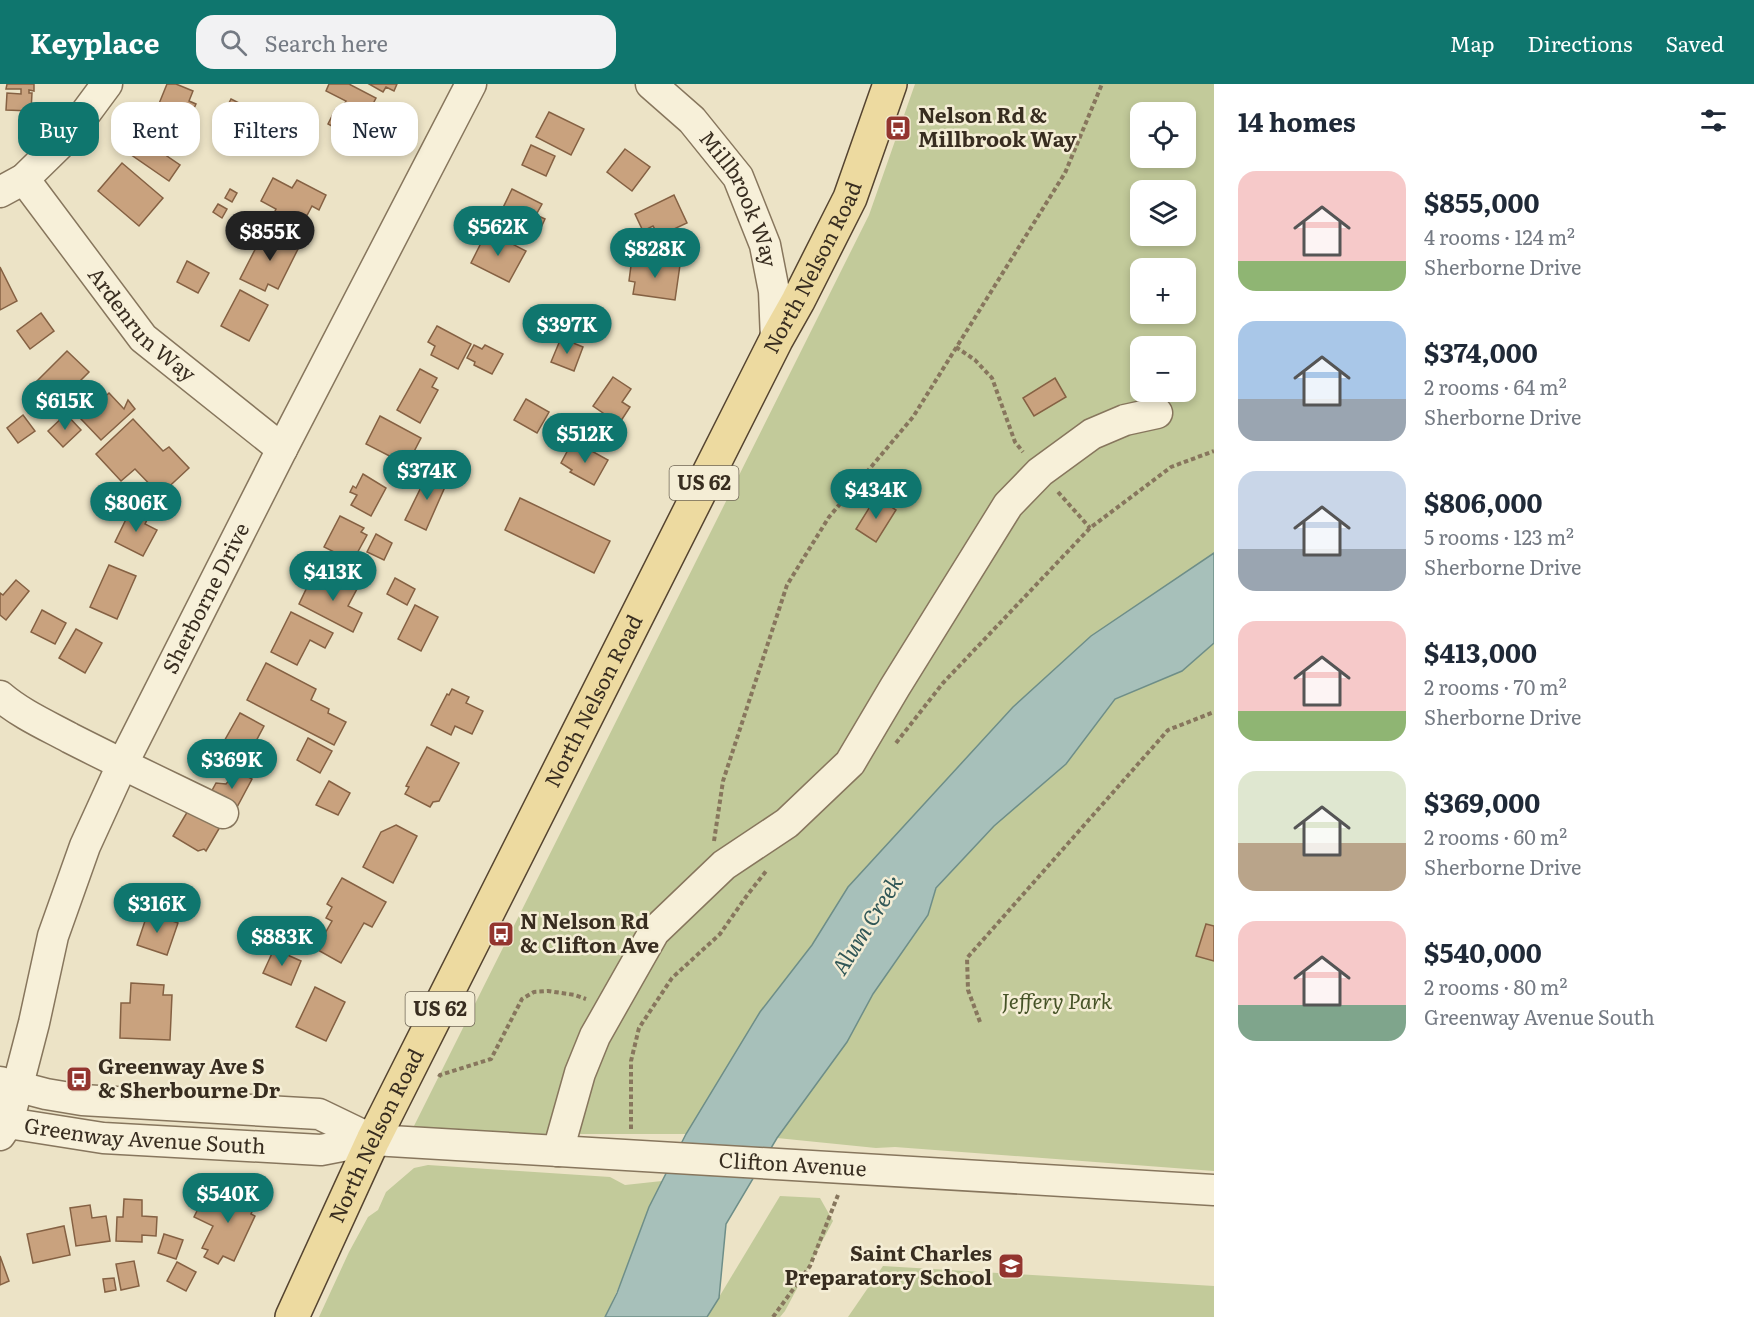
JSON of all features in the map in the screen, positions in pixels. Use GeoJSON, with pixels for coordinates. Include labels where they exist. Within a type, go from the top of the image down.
{"type":"FeatureCollection","features":[{"type":"Feature","properties":{"kind":"main road","name":"North Nelson Road"},"geometry":{"type":"LineString","coordinates":[[292,1317],[373,1140],[776,340],[850,198],[890,84]]}},
{"type":"Feature","properties":{"kind":"street"},"geometry":{"type":"LineString","coordinates":[[12,186],[70,134],[107,84]]}},
{"type":"Feature","properties":{"kind":"street","name":"Sherborne Drive"},"geometry":{"type":"LineString","coordinates":[[3,1126],[9,1085],[34,1023],[53,936],[85,846],[122,765],[282,449],[471,84]]}},
{"type":"Feature","properties":{"kind":"street","name":"Millbrook Way"},"geometry":{"type":"LineString","coordinates":[[651,84],[692,120],[738,177],[765,246],[774,291],[776,340]]}},
{"type":"Feature","properties":{"kind":"street","name":"Ardenrun Way"},"geometry":{"type":"LineString","coordinates":[[12,186],[143,338],[282,449]]}},
{"type":"Feature","properties":{"kind":"street"},"geometry":{"type":"LineString","coordinates":[[558,1151],[580,1073],[595,1036],[654,932],[724,865],[786,823],[850,764],[894,687],[1008,505],[1040,472],[1092,434],[1125,420],[1157,412]]}},
{"type":"Feature","properties":{"kind":"street"},"geometry":{"type":"LineString","coordinates":[[0,696],[15,709],[122,765],[223,813]]}},
{"type":"Feature","properties":{"kind":"street","name":"Greenway Avenue South"},"geometry":{"type":"LineString","coordinates":[[9,1085],[82,1100],[319,1114],[373,1140]]}},
{"type":"Feature","properties":{"kind":"street","name":"Greenway Avenue South"},"geometry":{"type":"LineString","coordinates":[[3,1126],[103,1138],[321,1150],[373,1140]]}},
{"type":"Feature","properties":{"kind":"street","name":"Clifton Avenue"},"geometry":{"type":"LineString","coordinates":[[373,1140],[1214,1190]]}},
{"type":"Feature","properties":{"kind":"path"},"geometry":{"type":"LineString","coordinates":[[748,894],[724,865],[714,842],[723,781],[787,585],[829,517],[913,417],[1065,173],[1102,84]]}},
{"type":"Feature","properties":{"kind":"path"},"geometry":{"type":"LineString","coordinates":[[956,347],[975,360],[992,378],[1015,442],[1090,528]]}},
{"type":"Feature","properties":{"kind":"path"},"geometry":{"type":"LineString","coordinates":[[980,1022],[968,990],[967,958],[1168,730],[1214,712]]}},
{"type":"Feature","properties":{"kind":"path"},"geometry":{"type":"LineString","coordinates":[[435,1084],[440,1075],[491,1059],[522,999],[534,992],[548,991],[575,995],[611,1008]]}},
{"type":"Feature","properties":{"kind":"path"},"geometry":{"type":"LineString","coordinates":[[773,1317],[810,1266],[841,1187],[858,1169]]}},
{"type":"Feature","properties":{"kind":"green space","name":"Jeffery Park"},"geometry":{"type":"Polygon","coordinates":[[[915,84],[1214,84],[1214,555],[1000,764],[778,1135],[847,1042],[872,994],[928,915],[936,889],[994,826],[1066,764],[1115,699],[1182,671],[1214,643],[1214,1171],[895,1147],[876,1148],[777,1138],[686,1134],[410,1134],[869,215],[915,84]]]}},
{"type":"Feature","properties":{"kind":"green space"},"geometry":{"type":"Polygon","coordinates":[[[428,1165],[610,1177],[625,1185],[662,1181],[605,1317],[319,1317],[368,1217],[378,1210],[386,1192],[414,1168],[428,1165]]]}},
{"type":"Feature","properties":{"kind":"green space"},"geometry":{"type":"Polygon","coordinates":[[[780,1196],[820,1198],[833,1221],[785,1311],[780,1317],[707,1317],[780,1196]]]}},
{"type":"Feature","properties":{"kind":"green space"},"geometry":{"type":"Polygon","coordinates":[[[883,1266],[1214,1286],[1214,1317],[848,1317],[883,1266]]]}},
{"type":"Feature","properties":{"kind":"water","name":"Alum Creek"},"geometry":{"type":"Polygon","coordinates":[[[1214,553],[1214,643],[1182,671],[1115,699],[1066,764],[994,826],[936,888],[928,915],[873,994],[847,1042],[777,1138],[726,1224],[719,1298],[707,1317],[605,1317],[617,1293],[649,1207],[686,1134],[760,1012],[812,945],[848,887],[1013,707],[1091,636],[1214,553]]]}},
{"type":"Feature","properties":{"kind":"building"},"geometry":{"type":"Polygon","coordinates":[[[7,84],[34,84],[34,91],[29,90],[29,93],[32,93],[32,102],[18,102],[18,110],[6,110],[7,93],[21,94],[21,89],[6,89],[7,84]]]}},
{"type":"Feature","properties":{"kind":"building"},"geometry":{"type":"Polygon","coordinates":[[[167,84],[176,84],[193,91],[189,101],[191,102],[160,102],[167,84]]]}},
{"type":"Feature","properties":{"kind":"building"},"geometry":{"type":"Polygon","coordinates":[[[329,84],[349,84],[376,98],[374,102],[346,102],[326,91],[329,84]]]}},
{"type":"Feature","properties":{"kind":"building"},"geometry":{"type":"Polygon","coordinates":[[[369,84],[397,84],[394,91],[386,87],[383,92],[369,84]]]}},
{"type":"Feature","properties":{"kind":"building"},"geometry":{"type":"Polygon","coordinates":[[[549,112],[584,129],[571,155],[536,137],[549,112]]]}},
{"type":"Feature","properties":{"kind":"building"},"geometry":{"type":"Polygon","coordinates":[[[531,145],[555,156],[546,176],[522,165],[531,145]]]}},
{"type":"Feature","properties":{"kind":"building"},"geometry":{"type":"Polygon","coordinates":[[[625,149],[650,167],[632,191],[607,172],[625,149]]]}},
{"type":"Feature","properties":{"kind":"building"},"geometry":{"type":"Polygon","coordinates":[[[133,156],[167,156],[180,165],[169,181],[133,156]]]}},
{"type":"Feature","properties":{"kind":"building"},"geometry":{"type":"Polygon","coordinates":[[[122,163],[163,198],[139,226],[98,191],[122,163]]]}},
{"type":"Feature","properties":{"kind":"building"},"geometry":{"type":"Polygon","coordinates":[[[273,178],[292,188],[297,180],[326,195],[319,210],[312,206],[302,225],[299,223],[294,233],[276,224],[280,218],[273,215],[276,209],[261,201],[273,178]]]}},
{"type":"Feature","properties":{"kind":"building"},"geometry":{"type":"Polygon","coordinates":[[[230,189],[237,193],[232,202],[225,198],[230,189]]]}},
{"type":"Feature","properties":{"kind":"building"},"geometry":{"type":"Polygon","coordinates":[[[512,189],[542,204],[536,215],[545,219],[538,234],[499,216],[512,189]]]}},
{"type":"Feature","properties":{"kind":"building"},"geometry":{"type":"Polygon","coordinates":[[[674,195],[687,223],[659,236],[653,226],[643,231],[635,214],[674,195]]]}},
{"type":"Feature","properties":{"kind":"building"},"geometry":{"type":"Polygon","coordinates":[[[218,204],[227,209],[222,218],[213,212],[218,204]]]}},
{"type":"Feature","properties":{"kind":"building"},"geometry":{"type":"Polygon","coordinates":[[[265,230],[299,247],[278,289],[268,284],[265,291],[240,279],[265,230]]]}},
{"type":"Feature","properties":{"kind":"building"},"geometry":{"type":"Polygon","coordinates":[[[487,231],[526,251],[509,282],[471,263],[487,231]]]}},
{"type":"Feature","properties":{"kind":"building"},"geometry":{"type":"Polygon","coordinates":[[[632,258],[680,265],[675,300],[633,294],[635,282],[629,281],[632,258]]]}},
{"type":"Feature","properties":{"kind":"building"},"geometry":{"type":"Polygon","coordinates":[[[187,261],[209,273],[198,293],[177,282],[187,261]]]}},
{"type":"Feature","properties":{"kind":"building"},"geometry":{"type":"Polygon","coordinates":[[[0,267],[17,301],[0,310],[0,267]]]}},
{"type":"Feature","properties":{"kind":"building"},"geometry":{"type":"Polygon","coordinates":[[[240,290],[268,305],[249,341],[221,326],[240,290]]]}},
{"type":"Feature","properties":{"kind":"building"},"geometry":{"type":"Polygon","coordinates":[[[41,313],[54,331],[30,349],[17,331],[41,313]]]}},
{"type":"Feature","properties":{"kind":"building"},"geometry":{"type":"Polygon","coordinates":[[[437,326],[471,344],[458,369],[431,355],[435,346],[428,342],[437,326]]]}},
{"type":"Feature","properties":{"kind":"building"},"geometry":{"type":"Polygon","coordinates":[[[561,338],[583,347],[574,371],[551,362],[561,338]]]}},
{"type":"Feature","properties":{"kind":"building"},"geometry":{"type":"Polygon","coordinates":[[[474,345],[482,349],[485,345],[503,354],[492,374],[474,365],[475,362],[467,358],[474,345]]]}},
{"type":"Feature","properties":{"kind":"building"},"geometry":{"type":"Polygon","coordinates":[[[67,351],[89,372],[64,397],[57,391],[52,396],[37,381],[67,351]]]}},
{"type":"Feature","properties":{"kind":"building"},"geometry":{"type":"Polygon","coordinates":[[[420,369],[437,378],[432,387],[438,390],[420,423],[397,410],[420,369]]]}},
{"type":"Feature","properties":{"kind":"building"},"geometry":{"type":"Polygon","coordinates":[[[613,377],[631,389],[622,402],[630,407],[619,424],[593,406],[613,377]]]}},
{"type":"Feature","properties":{"kind":"building"},"geometry":{"type":"Polygon","coordinates":[[[1055,378],[1066,397],[1034,416],[1023,398],[1055,378]]]}},
{"type":"Feature","properties":{"kind":"building"},"geometry":{"type":"Polygon","coordinates":[[[109,393],[124,409],[128,400],[135,409],[101,440],[81,419],[109,393]]]}},
{"type":"Feature","properties":{"kind":"building"},"geometry":{"type":"Polygon","coordinates":[[[526,399],[549,412],[537,433],[514,420],[526,399]]]}},
{"type":"Feature","properties":{"kind":"building"},"geometry":{"type":"Polygon","coordinates":[[[66,414],[81,430],[63,447],[48,431],[66,414]]]}},
{"type":"Feature","properties":{"kind":"building"},"geometry":{"type":"Polygon","coordinates":[[[23,415],[35,431],[18,443],[7,428],[23,415]]]}},
{"type":"Feature","properties":{"kind":"building"},"geometry":{"type":"Polygon","coordinates":[[[380,416],[421,438],[407,465],[366,444],[380,416]]]}},
{"type":"Feature","properties":{"kind":"building"},"geometry":{"type":"Polygon","coordinates":[[[133,419],[163,451],[169,447],[189,468],[160,495],[135,469],[121,481],[96,454],[133,419]]]}},
{"type":"Feature","properties":{"kind":"building"},"geometry":{"type":"Polygon","coordinates":[[[579,444],[608,460],[594,485],[570,472],[572,470],[561,463],[569,448],[575,451],[579,444]]]}},
{"type":"Feature","properties":{"kind":"building"},"geometry":{"type":"Polygon","coordinates":[[[429,471],[448,480],[426,530],[405,520],[429,471]]]}},
{"type":"Feature","properties":{"kind":"building"},"geometry":{"type":"Polygon","coordinates":[[[363,474],[386,488],[371,516],[351,505],[357,495],[350,492],[353,486],[356,488],[363,474]]]}},
{"type":"Feature","properties":{"kind":"building"},"geometry":{"type":"Polygon","coordinates":[[[876,497],[896,510],[876,542],[856,529],[876,497]]]}},
{"type":"Feature","properties":{"kind":"building"},"geometry":{"type":"Polygon","coordinates":[[[520,498],[610,541],[594,573],[505,530],[520,498]]]}},
{"type":"Feature","properties":{"kind":"building"},"geometry":{"type":"Polygon","coordinates":[[[131,509],[148,518],[145,524],[157,530],[143,556],[115,542],[131,509]]]}},
{"type":"Feature","properties":{"kind":"building"},"geometry":{"type":"Polygon","coordinates":[[[340,516],[364,528],[361,532],[367,535],[355,557],[350,554],[348,559],[324,547],[340,516]]]}},
{"type":"Feature","properties":{"kind":"building"},"geometry":{"type":"Polygon","coordinates":[[[376,534],[392,543],[384,560],[367,552],[376,534]]]}},
{"type":"Feature","properties":{"kind":"building"},"geometry":{"type":"Polygon","coordinates":[[[109,565],[136,576],[117,619],[90,607],[109,565]]]}},
{"type":"Feature","properties":{"kind":"building"},"geometry":{"type":"Polygon","coordinates":[[[336,576],[358,587],[348,606],[362,613],[353,632],[299,604],[311,579],[329,588],[336,576]]]}},
{"type":"Feature","properties":{"kind":"building"},"geometry":{"type":"Polygon","coordinates":[[[395,578],[415,589],[407,605],[387,594],[395,578]]]}},
{"type":"Feature","properties":{"kind":"building"},"geometry":{"type":"Polygon","coordinates":[[[16,580],[29,591],[6,620],[0,615],[0,593],[3,595],[16,580]]]}},
{"type":"Feature","properties":{"kind":"building"},"geometry":{"type":"Polygon","coordinates":[[[415,605],[438,617],[421,651],[398,639],[415,605]]]}},
{"type":"Feature","properties":{"kind":"building"},"geometry":{"type":"Polygon","coordinates":[[[42,610],[66,623],[55,644],[31,632],[42,610]]]}},
{"type":"Feature","properties":{"kind":"building"},"geometry":{"type":"Polygon","coordinates":[[[291,612],[333,633],[325,648],[310,640],[297,665],[271,652],[291,612]]]}},
{"type":"Feature","properties":{"kind":"building"},"geometry":{"type":"Polygon","coordinates":[[[76,629],[102,643],[85,673],[59,658],[76,629]]]}},
{"type":"Feature","properties":{"kind":"building"},"geometry":{"type":"Polygon","coordinates":[[[266,663],[316,689],[311,700],[329,709],[328,713],[346,722],[334,745],[247,700],[266,663]]]}},
{"type":"Feature","properties":{"kind":"building"},"geometry":{"type":"Polygon","coordinates":[[[452,689],[469,697],[466,703],[483,711],[472,734],[455,726],[451,735],[431,725],[452,689]]]}},
{"type":"Feature","properties":{"kind":"building"},"geometry":{"type":"Polygon","coordinates":[[[240,713],[264,726],[247,758],[222,745],[240,713]]]}},
{"type":"Feature","properties":{"kind":"building"},"geometry":{"type":"Polygon","coordinates":[[[308,738],[332,751],[320,773],[297,760],[308,738]]]}},
{"type":"Feature","properties":{"kind":"building"},"geometry":{"type":"Polygon","coordinates":[[[427,747],[459,763],[439,801],[433,802],[430,807],[405,794],[409,787],[406,786],[427,747]]]}},
{"type":"Feature","properties":{"kind":"building"},"geometry":{"type":"Polygon","coordinates":[[[237,771],[252,779],[236,809],[209,796],[216,783],[226,784],[237,771]]]}},
{"type":"Feature","properties":{"kind":"building"},"geometry":{"type":"Polygon","coordinates":[[[329,781],[350,793],[338,815],[316,805],[329,781]]]}},
{"type":"Feature","properties":{"kind":"building"},"geometry":{"type":"Polygon","coordinates":[[[189,809],[220,827],[206,851],[204,849],[198,851],[173,836],[189,809]]]}},
{"type":"Feature","properties":{"kind":"building"},"geometry":{"type":"Polygon","coordinates":[[[396,825],[417,836],[393,883],[363,867],[381,832],[396,825]]]}},
{"type":"Feature","properties":{"kind":"building"},"geometry":{"type":"Polygon","coordinates":[[[342,878],[386,902],[372,927],[364,923],[341,963],[316,949],[332,921],[326,918],[332,907],[327,904],[342,878]]]}},
{"type":"Feature","properties":{"kind":"building"},"geometry":{"type":"Polygon","coordinates":[[[148,912],[178,923],[167,955],[137,945],[148,912]]]}},
{"type":"Feature","properties":{"kind":"building"},"geometry":{"type":"Polygon","coordinates":[[[1206,924],[1214,926],[1214,961],[1196,956],[1206,924]]]}},
{"type":"Feature","properties":{"kind":"building"},"geometry":{"type":"Polygon","coordinates":[[[274,949],[301,961],[291,985],[263,973],[274,949]]]}},
{"type":"Feature","properties":{"kind":"building"},"geometry":{"type":"Polygon","coordinates":[[[131,983],[164,985],[163,995],[172,995],[170,1040],[120,1038],[121,1003],[130,1003],[131,983]]]}},
{"type":"Feature","properties":{"kind":"building"},"geometry":{"type":"Polygon","coordinates":[[[315,987],[345,1002],[326,1041],[296,1027],[315,987]]]}},
{"type":"Feature","properties":{"kind":"building"},"geometry":{"type":"Polygon","coordinates":[[[242,1186],[260,1195],[251,1214],[255,1216],[234,1261],[223,1256],[218,1264],[204,1257],[208,1250],[202,1248],[213,1226],[194,1217],[202,1201],[219,1209],[230,1188],[239,1192],[242,1186]]]}},
{"type":"Feature","properties":{"kind":"building"},"geometry":{"type":"Polygon","coordinates":[[[124,1199],[142,1200],[142,1216],[157,1217],[156,1236],[142,1235],[142,1242],[116,1241],[117,1217],[123,1217],[124,1199]]]}},
{"type":"Feature","properties":{"kind":"building"},"geometry":{"type":"Polygon","coordinates":[[[90,1205],[92,1218],[106,1216],[110,1241],[76,1246],[70,1208],[90,1205]]]}},
{"type":"Feature","properties":{"kind":"building"},"geometry":{"type":"Polygon","coordinates":[[[64,1226],[70,1255],[33,1263],[27,1234],[64,1226]]]}},
{"type":"Feature","properties":{"kind":"building"},"geometry":{"type":"Polygon","coordinates":[[[164,1234],[183,1240],[176,1259],[158,1253],[164,1234]]]}},
{"type":"Feature","properties":{"kind":"building"},"geometry":{"type":"Polygon","coordinates":[[[0,1256],[9,1281],[0,1285],[0,1256]]]}},
{"type":"Feature","properties":{"kind":"building"},"geometry":{"type":"Polygon","coordinates":[[[134,1261],[139,1286],[121,1290],[116,1264],[134,1261]]]}},
{"type":"Feature","properties":{"kind":"building"},"geometry":{"type":"Polygon","coordinates":[[[177,1262],[196,1272],[186,1291],[167,1281],[177,1262]]]}},
{"type":"Feature","properties":{"kind":"building"},"geometry":{"type":"Polygon","coordinates":[[[114,1278],[116,1290],[105,1292],[103,1279],[114,1278]]]}},
{"type":"Feature","properties":{"kind":"place","name":"Nelson Rd & Millbrook Way"},"geometry":{"type":"Point","coordinates":[898,128]}},
{"type":"Feature","properties":{"kind":"place","name":"N Nelson Rd & Clifton Ave"},"geometry":{"type":"Point","coordinates":[501,934]}},
{"type":"Feature","properties":{"kind":"place","name":"Greenway Ave S & Sherbourne Dr"},"geometry":{"type":"Point","coordinates":[79,1079]}},
{"type":"Feature","properties":{"kind":"place","name":"Saint Charles Preparatory School"},"geometry":{"type":"Point","coordinates":[1011,1266]}}]}
